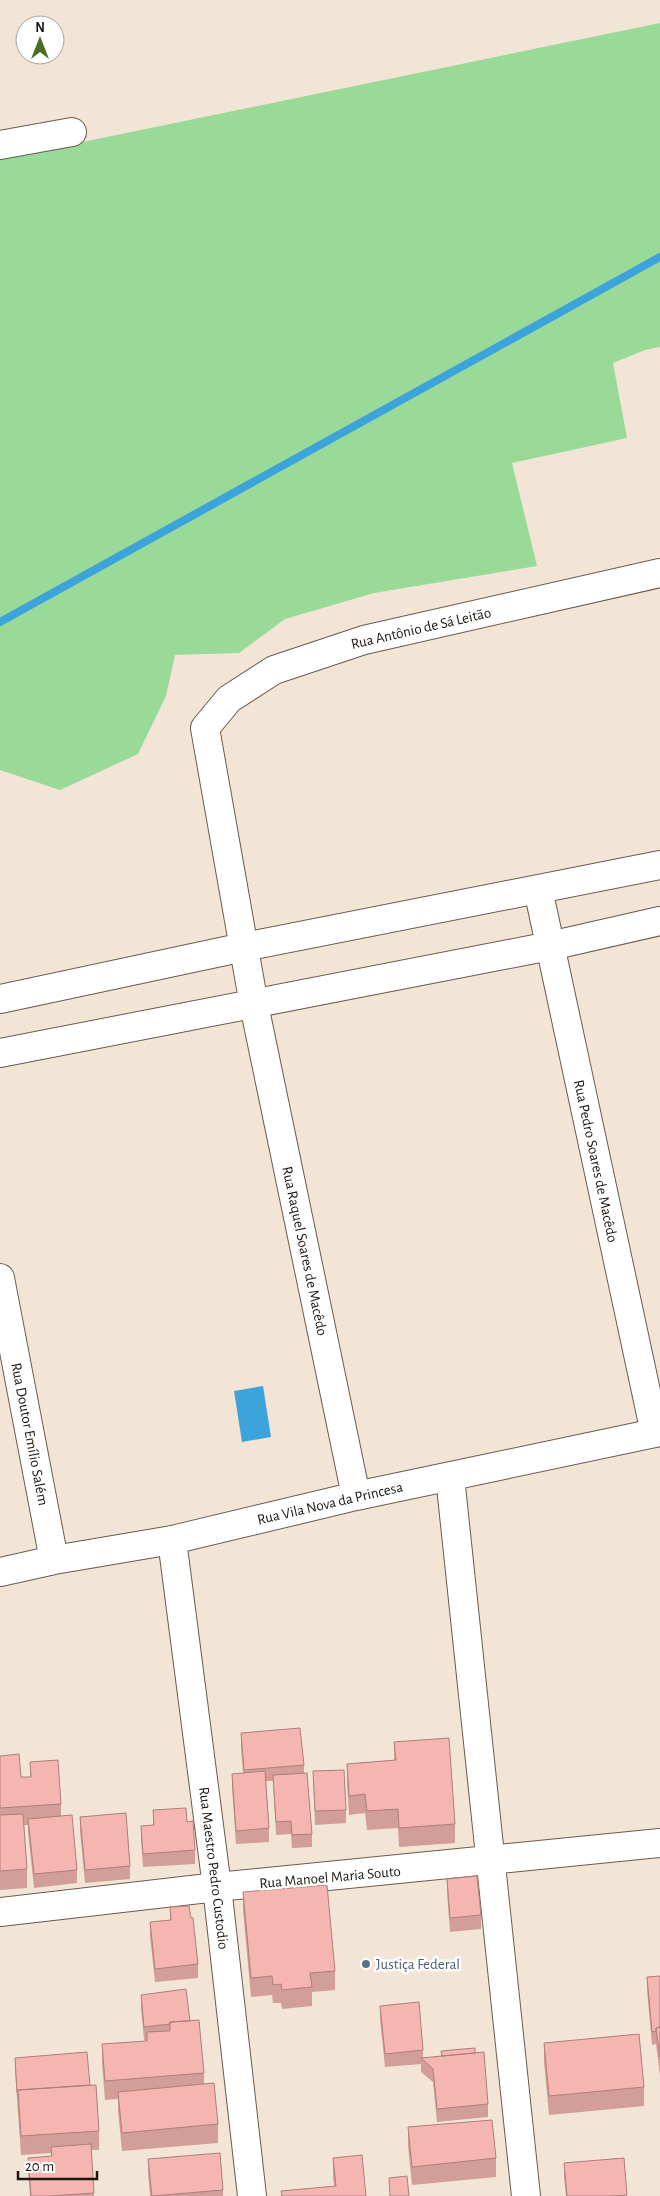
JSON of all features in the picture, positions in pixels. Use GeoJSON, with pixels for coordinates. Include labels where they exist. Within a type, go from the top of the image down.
{"type":"FeatureCollection","features":[{"type":"Feature","properties":{"kind":"street"},"geometry":{"type":"LineString","coordinates":[[0,145],[72,132]]}},
{"type":"Feature","properties":{"kind":"street","name":"Rua Antônio de Sá Leitão"},"geometry":{"type":"LineString","coordinates":[[204,728],[229,699],[274,670],[364,640],[660,573]]}},
{"type":"Feature","properties":{"kind":"street","name":"Rua Raquel Soares de Macêdo"},"geometry":{"type":"LineString","coordinates":[[204,728],[254,1005],[356,1496]]}},
{"type":"Feature","properties":{"kind":"street"},"geometry":{"type":"LineString","coordinates":[[0,999],[244,947],[660,865]]}},
{"type":"Feature","properties":{"kind":"street","name":"Rua Pedro Soares de Macêdo"},"geometry":{"type":"LineString","coordinates":[[538,889],[657,1432]]}},
{"type":"Feature","properties":{"kind":"street"},"geometry":{"type":"LineString","coordinates":[[0,1053],[550,946],[660,921]]}},
{"type":"Feature","properties":{"kind":"street","name":"Rua Doutor Emílio Salém"},"geometry":{"type":"LineString","coordinates":[[0,1278],[54,1560]]}},
{"type":"Feature","properties":{"kind":"street","name":"Rua Vila Nova da Princesa"},"geometry":{"type":"LineString","coordinates":[[0,1572],[54,1560],[172,1540],[356,1496],[657,1432]]}},
{"type":"Feature","properties":{"kind":"street"},"geometry":{"type":"LineString","coordinates":[[450,1477],[526,2196]]}},
{"type":"Feature","properties":{"kind":"street","name":"Rua Maestro Pedro Custodio"},"geometry":{"type":"LineString","coordinates":[[172,1540],[217,1887],[252,2196]]}},
{"type":"Feature","properties":{"kind":"street","name":"Rua Manoel Maria Souto"},"geometry":{"type":"LineString","coordinates":[[0,1912],[217,1887],[660,1843]]}},
{"type":"Feature","properties":{"kind":"green space"},"geometry":{"type":"Polygon","coordinates":[[[660,23],[660,347],[645,350],[613,363],[627,438],[512,463],[537,566],[374,593],[285,619],[239,653],[175,655],[166,696],[138,754],[60,790],[0,770],[0,159],[660,23]]]}},
{"type":"Feature","properties":{"kind":"water"},"geometry":{"type":"Polygon","coordinates":[[[263,1386],[271,1437],[242,1442],[234,1391],[263,1386]]]}},
{"type":"Feature","properties":{"kind":"building"},"geometry":{"type":"Polygon","coordinates":[[[300,1728],[304,1765],[244,1770],[241,1733],[300,1728]]]}},
{"type":"Feature","properties":{"kind":"building"},"geometry":{"type":"Polygon","coordinates":[[[449,1738],[455,1824],[399,1828],[398,1809],[367,1811],[365,1794],[349,1796],[347,1764],[396,1760],[394,1742],[449,1738]]]}},
{"type":"Feature","properties":{"kind":"building"},"geometry":{"type":"Polygon","coordinates":[[[19,1754],[21,1777],[31,1777],[30,1762],[58,1760],[61,1804],[0,1808],[0,1756],[19,1754]]]}},
{"type":"Feature","properties":{"kind":"building"},"geometry":{"type":"Polygon","coordinates":[[[344,1770],[346,1810],[315,1811],[313,1771],[344,1770]]]}},
{"type":"Feature","properties":{"kind":"building"},"geometry":{"type":"Polygon","coordinates":[[[265,1771],[269,1828],[236,1831],[232,1774],[265,1771]]]}},
{"type":"Feature","properties":{"kind":"building"},"geometry":{"type":"Polygon","coordinates":[[[307,1773],[312,1834],[292,1835],[291,1821],[276,1822],[273,1775],[307,1773]]]}},
{"type":"Feature","properties":{"kind":"building"},"geometry":{"type":"Polygon","coordinates":[[[186,1808],[187,1822],[193,1821],[195,1850],[143,1854],[141,1826],[154,1825],[153,1810],[186,1808]]]}},
{"type":"Feature","properties":{"kind":"building"},"geometry":{"type":"Polygon","coordinates":[[[126,1813],[130,1866],[85,1870],[80,1817],[126,1813]]]}},
{"type":"Feature","properties":{"kind":"building"},"geometry":{"type":"Polygon","coordinates":[[[23,1814],[27,1869],[0,1871],[0,1815],[23,1814]]]}},
{"type":"Feature","properties":{"kind":"building"},"geometry":{"type":"Polygon","coordinates":[[[72,1815],[77,1870],[34,1874],[28,1819],[72,1815]]]}},
{"type":"Feature","properties":{"kind":"building"},"geometry":{"type":"Polygon","coordinates":[[[477,1876],[481,1915],[450,1918],[447,1879],[477,1876]]]}},
{"type":"Feature","properties":{"kind":"building"},"geometry":{"type":"Polygon","coordinates":[[[327,1885],[335,1971],[310,1973],[312,1987],[282,1990],[281,1984],[273,1985],[272,1976],[251,1978],[243,1892],[327,1885]]]}},
{"type":"Feature","properties":{"kind":"building"},"geometry":{"type":"Polygon","coordinates":[[[189,1906],[191,1918],[193,1918],[198,1964],[155,1969],[150,1922],[171,1920],[170,1907],[189,1906]]]}},
{"type":"Feature","properties":{"kind":"building"},"geometry":{"type":"Polygon","coordinates":[[[660,1976],[660,2027],[652,2032],[647,1977],[660,1976]]]}},
{"type":"Feature","properties":{"kind":"building"},"geometry":{"type":"Polygon","coordinates":[[[186,1989],[190,2021],[170,2022],[170,2024],[144,2027],[141,1995],[186,1989]]]}},
{"type":"Feature","properties":{"kind":"building"},"geometry":{"type":"Polygon","coordinates":[[[419,2002],[423,2050],[385,2054],[380,2006],[419,2002]]]}},
{"type":"Feature","properties":{"kind":"building"},"geometry":{"type":"Polygon","coordinates":[[[199,2020],[204,2073],[105,2081],[102,2044],[147,2041],[147,2032],[170,2031],[170,2022],[199,2020]]]}},
{"type":"Feature","properties":{"kind":"building"},"geometry":{"type":"Polygon","coordinates":[[[660,2027],[660,2057],[656,2028],[660,2027]]]}},
{"type":"Feature","properties":{"kind":"building"},"geometry":{"type":"Polygon","coordinates":[[[639,2034],[644,2087],[549,2096],[544,2043],[639,2034]]]}},
{"type":"Feature","properties":{"kind":"building"},"geometry":{"type":"Polygon","coordinates":[[[475,2048],[475,2053],[442,2056],[441,2051],[475,2048]]]}},
{"type":"Feature","properties":{"kind":"building"},"geometry":{"type":"Polygon","coordinates":[[[87,2052],[90,2085],[18,2090],[17,2092],[15,2058],[87,2052]]]}},
{"type":"Feature","properties":{"kind":"building"},"geometry":{"type":"Polygon","coordinates":[[[484,2052],[488,2104],[437,2109],[433,2069],[421,2058],[484,2052]]]}},
{"type":"Feature","properties":{"kind":"building"},"geometry":{"type":"Polygon","coordinates":[[[214,2083],[218,2124],[122,2133],[118,2092],[214,2083]]]}},
{"type":"Feature","properties":{"kind":"building"},"geometry":{"type":"Polygon","coordinates":[[[96,2085],[99,2131],[21,2136],[18,2090],[96,2085]]]}},
{"type":"Feature","properties":{"kind":"building"},"geometry":{"type":"Polygon","coordinates":[[[492,2120],[496,2158],[412,2167],[408,2127],[492,2120]]]}},
{"type":"Feature","properties":{"kind":"building"},"geometry":{"type":"Polygon","coordinates":[[[91,2144],[94,2193],[31,2196],[28,2158],[52,2156],[51,2147],[91,2144]]]}},
{"type":"Feature","properties":{"kind":"building"},"geometry":{"type":"Polygon","coordinates":[[[220,2153],[223,2190],[152,2196],[148,2159],[220,2153]]]}},
{"type":"Feature","properties":{"kind":"building"},"geometry":{"type":"Polygon","coordinates":[[[362,2155],[366,2196],[282,2196],[281,2191],[336,2186],[333,2158],[362,2155]]]}},
{"type":"Feature","properties":{"kind":"building"},"geometry":{"type":"Polygon","coordinates":[[[624,2158],[627,2195],[567,2196],[564,2163],[624,2158]]]}},
{"type":"Feature","properties":{"kind":"building"},"geometry":{"type":"Polygon","coordinates":[[[407,2176],[409,2196],[390,2196],[389,2178],[407,2176]]]}},
{"type":"Feature","properties":{"kind":"waterway"},"geometry":{"type":"LineString","coordinates":[[0,622],[660,257]]}},
{"type":"Feature","properties":{"kind":"place","name":"Justiça Federal"},"geometry":{"type":"Point","coordinates":[366,1964]}}]}
